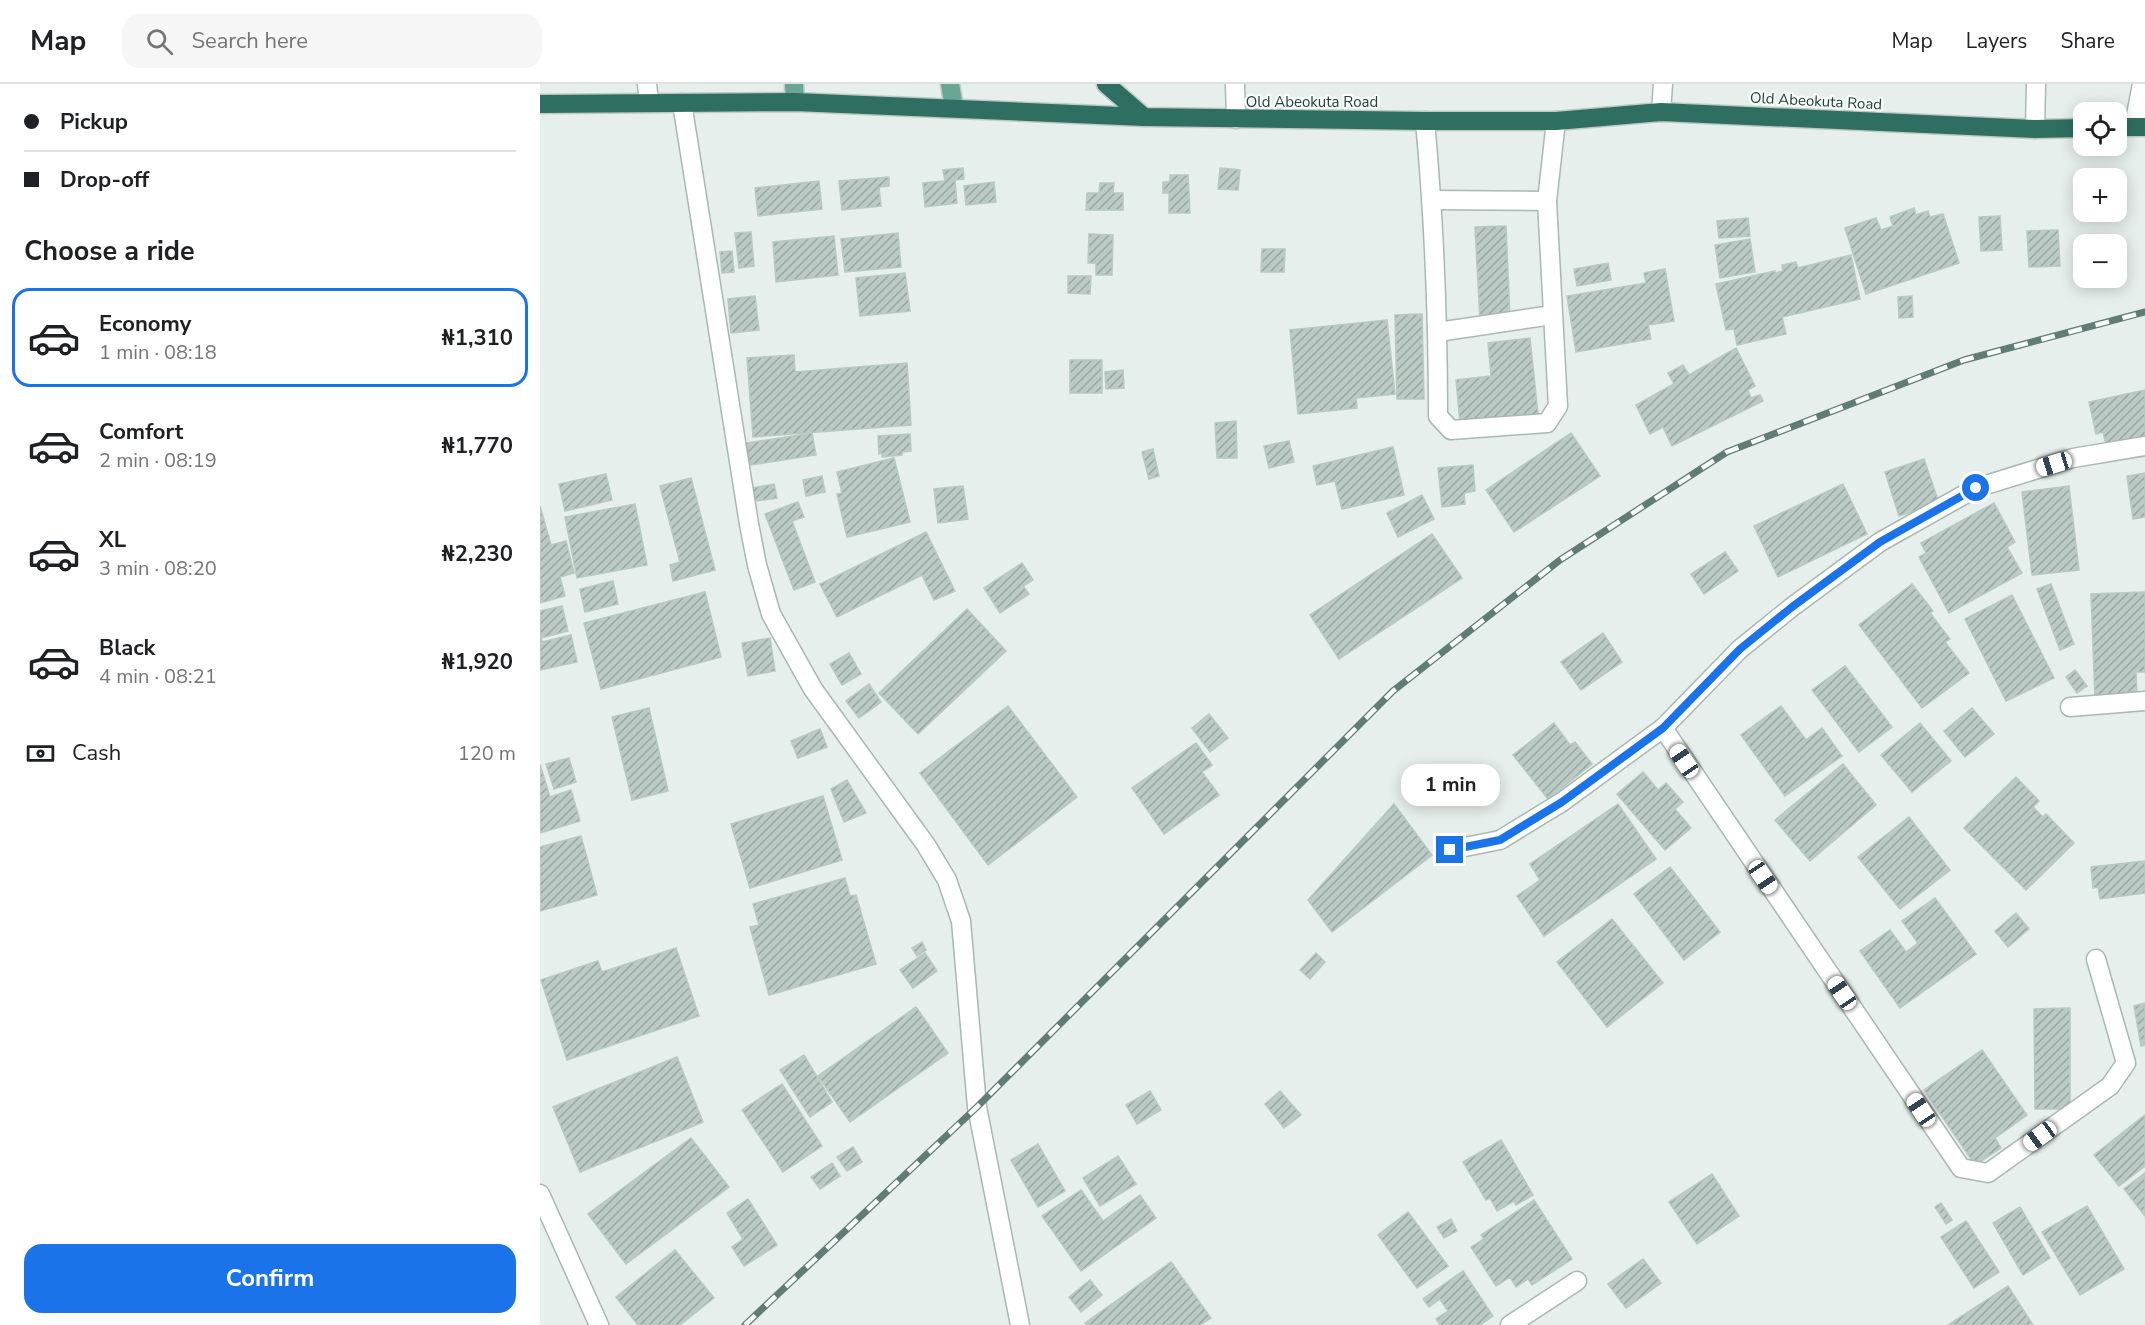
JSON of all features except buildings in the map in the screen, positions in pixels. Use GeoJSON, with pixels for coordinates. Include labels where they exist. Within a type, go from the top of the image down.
{"type":"FeatureCollection","features":[{"type":"Feature","properties":{"kind":"highway"},"geometry":{"type":"LineString","coordinates":[[1106,84],[1144,117]]}},
{"type":"Feature","properties":{"kind":"highway","name":"Old Abeokuta Road"},"geometry":{"type":"LineString","coordinates":[[540,104],[648,93],[682,103],[794,93],[954,108],[1144,117],[1556,121],[1661,112],[2035,129],[2073,128]]}},
{"type":"Feature","properties":{"kind":"main road"},"geometry":{"type":"LineString","coordinates":[[950,84],[954,108]]}},
{"type":"Feature","properties":{"kind":"street"},"geometry":{"type":"LineString","coordinates":[[1235,84],[1236,119]]}},
{"type":"Feature","properties":{"kind":"street"},"geometry":{"type":"LineString","coordinates":[[1661,112],[1663,84]]}},
{"type":"Feature","properties":{"kind":"street"},"geometry":{"type":"LineString","coordinates":[[2035,129],[2036,84]]}},
{"type":"Feature","properties":{"kind":"street"},"geometry":{"type":"LineString","coordinates":[[2132,127],[2142,84]]}},
{"type":"Feature","properties":{"kind":"street"},"geometry":{"type":"LineString","coordinates":[[682,103],[757,565],[771,614],[813,689],[926,845],[947,880],[961,921],[977,1107],[1020,1325]]}},
{"type":"Feature","properties":{"kind":"street"},"geometry":{"type":"LineString","coordinates":[[1425,121],[1432,200],[1438,332],[1438,416],[1451,430],[1547,423],[1558,406],[1546,201],[1556,121]]}},
{"type":"Feature","properties":{"kind":"street"},"geometry":{"type":"LineString","coordinates":[[1432,200],[1546,201]]}},
{"type":"Feature","properties":{"kind":"street"},"geometry":{"type":"LineString","coordinates":[[1438,332],[1552,315]]}},
{"type":"Feature","properties":{"kind":"street"},"geometry":{"type":"LineString","coordinates":[[1450,850],[1500,840],[1562,802],[1663,728],[1740,649],[1880,542],[1976,488],[2073,458],[2145,446]]}},
{"type":"Feature","properties":{"kind":"street"},"geometry":{"type":"LineString","coordinates":[[2070,706],[2145,700]]}},
{"type":"Feature","properties":{"kind":"street"},"geometry":{"type":"LineString","coordinates":[[1663,728],[1961,1168],[1988,1173],[2110,1086],[2126,1063],[2096,959]]}},
{"type":"Feature","properties":{"kind":"street"},"geometry":{"type":"LineString","coordinates":[[540,1194],[600,1325]]}},
{"type":"Feature","properties":{"kind":"street"},"geometry":{"type":"LineString","coordinates":[[1510,1325],[1577,1281]]}},
{"type":"Feature","properties":{"kind":"railway"},"geometry":{"type":"LineString","coordinates":[[745,1325],[977,1107],[1393,691],[1560,560],[1727,452],[1964,360],[2145,312]]}},
{"type":"Feature","properties":{"kind":"route"},"geometry":{"type":"LineString","coordinates":[[1450,850],[1500,840],[1562,802],[1663,728],[1740,649],[1792,607],[1880,542],[1976,488]]}}]}
